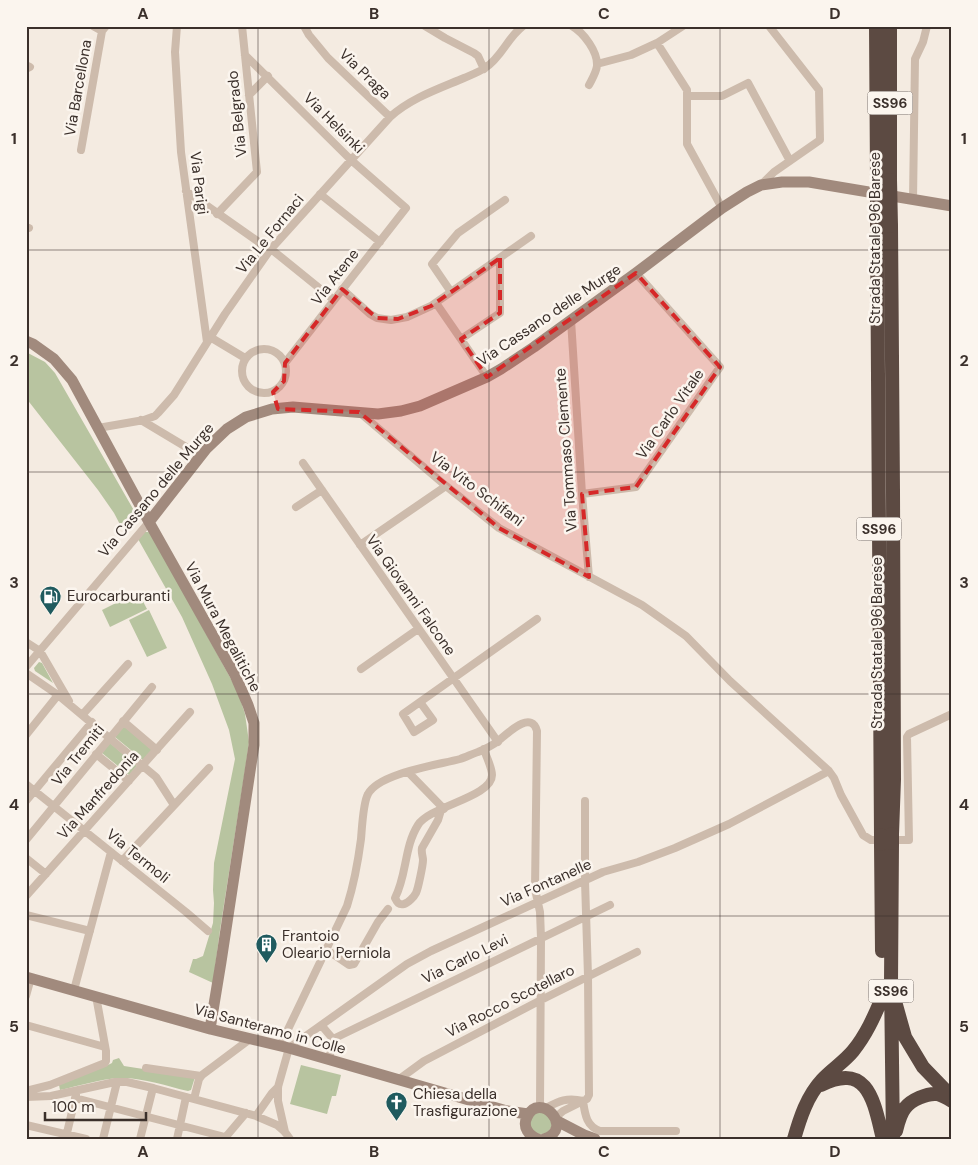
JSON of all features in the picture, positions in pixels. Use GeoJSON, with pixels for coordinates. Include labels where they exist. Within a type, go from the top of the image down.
{"type":"FeatureCollection","features":[{"type":"Feature","properties":{"kind":"highway","name":"Strada Statale 96 Barese"},"geometry":{"type":"LineString","coordinates":[[876,26],[884,178]]}},
{"type":"Feature","properties":{"kind":"highway","name":"Strada Statale 96 Barese"},"geometry":{"type":"LineString","coordinates":[[883,1139],[882,998],[886,839],[884,178],[890,26]]}},
{"type":"Feature","properties":{"kind":"highway","name":"Strada Statale 96 Barese"},"geometry":{"type":"LineString","coordinates":[[886,839],[891,982],[893,1139]]}},
{"type":"Feature","properties":{"kind":"highway"},"geometry":{"type":"LineString","coordinates":[[891,982],[905,1037],[923,1067],[952,1096]]}},
{"type":"Feature","properties":{"kind":"highway"},"geometry":{"type":"LineString","coordinates":[[794,1139],[806,1104],[821,1080],[852,1053],[866,1033],[882,998]]}},
{"type":"Feature","properties":{"kind":"highway"},"geometry":{"type":"LineString","coordinates":[[816,1088],[832,1080],[849,1077],[864,1085],[873,1101],[883,1139]]}},
{"type":"Feature","properties":{"kind":"highway"},"geometry":{"type":"LineString","coordinates":[[893,1139],[904,1108],[912,1101],[920,1097],[936,1094],[952,1101]]}},
{"type":"Feature","properties":{"kind":"street"},"geometry":{"type":"LineString","coordinates":[[93,26],[104,29]]}},
{"type":"Feature","properties":{"kind":"street","name":"Via Parigi"},"geometry":{"type":"LineString","coordinates":[[177,26],[175,52],[181,152],[208,340]]}},
{"type":"Feature","properties":{"kind":"street","name":"Via Belgrado"},"geometry":{"type":"LineString","coordinates":[[217,214],[257,172],[242,26]]}},
{"type":"Feature","properties":{"kind":"street","name":"Via Praga"},"geometry":{"type":"LineString","coordinates":[[304,26],[328,58],[390,117]]}},
{"type":"Feature","properties":{"kind":"street"},"geometry":{"type":"LineString","coordinates":[[425,26],[474,53],[478,56],[484,69]]}},
{"type":"Feature","properties":{"kind":"street","name":"Via Le Fornaci"},"geometry":{"type":"LineString","coordinates":[[98,428],[155,416],[174,395],[225,314],[271,250],[390,117],[400,108],[415,100],[484,69],[495,62],[514,34],[523,26]]}},
{"type":"Feature","properties":{"kind":"street"},"geometry":{"type":"LineString","coordinates":[[572,26],[587,40],[595,55],[597,64],[595,74],[589,85]]}},
{"type":"Feature","properties":{"kind":"street"},"geometry":{"type":"LineString","coordinates":[[597,64],[632,55],[657,43],[684,26]]}},
{"type":"Feature","properties":{"kind":"street"},"geometry":{"type":"LineString","coordinates":[[761,185],[774,172],[820,140],[819,90],[769,26]]}},
{"type":"Feature","properties":{"kind":"street"},"geometry":{"type":"LineString","coordinates":[[913,200],[915,59],[923,42],[927,26]]}},
{"type":"Feature","properties":{"kind":"street","name":"Via Barcellona"},"geometry":{"type":"LineString","coordinates":[[81,150],[104,29]]}},
{"type":"Feature","properties":{"kind":"street"},"geometry":{"type":"LineString","coordinates":[[657,43],[687,90],[687,144],[722,208]]}},
{"type":"Feature","properties":{"kind":"street","name":"Via Helsinki"},"geometry":{"type":"LineString","coordinates":[[245,55],[351,160],[406,208]]}},
{"type":"Feature","properties":{"kind":"street"},"geometry":{"type":"LineString","coordinates":[[26,65],[30,67],[26,69]]}},
{"type":"Feature","properties":{"kind":"street"},"geometry":{"type":"LineString","coordinates":[[249,95],[268,76]]}},
{"type":"Feature","properties":{"kind":"street"},"geometry":{"type":"LineString","coordinates":[[687,96],[722,96],[748,84],[790,161]]}},
{"type":"Feature","properties":{"kind":"street"},"geometry":{"type":"LineString","coordinates":[[761,185],[782,182],[809,182],[952,206]]}},
{"type":"Feature","properties":{"kind":"street","name":"Via Cassano delle Murge"},"geometry":{"type":"LineString","coordinates":[[26,667],[149,522],[201,456],[227,429],[246,417],[272,409],[293,407],[378,414],[401,411],[420,406],[487,377],[534,347],[722,208],[761,185]]}},
{"type":"Feature","properties":{"kind":"street"},"geometry":{"type":"LineString","coordinates":[[186,191],[271,250],[334,300]]}},
{"type":"Feature","properties":{"kind":"street"},"geometry":{"type":"LineString","coordinates":[[320,194],[380,242]]}},
{"type":"Feature","properties":{"kind":"street"},"geometry":{"type":"LineString","coordinates":[[451,292],[432,264],[458,233],[505,200]]}},
{"type":"Feature","properties":{"kind":"street","name":"Via Atene"},"geometry":{"type":"LineString","coordinates":[[285,363],[406,208]]}},
{"type":"Feature","properties":{"kind":"street"},"geometry":{"type":"LineString","coordinates":[[342,290],[377,318],[398,320],[407,318],[424,310],[531,236]]}},
{"type":"Feature","properties":{"kind":"street"},"geometry":{"type":"LineString","coordinates":[[461,339],[500,313],[500,258]]}},
{"type":"Feature","properties":{"kind":"street","name":"Via Carlo Vitale"},"geometry":{"type":"LineString","coordinates":[[582,494],[636,487],[720,367],[636,273]]}},
{"type":"Feature","properties":{"kind":"street"},"geometry":{"type":"LineString","coordinates":[[436,302],[487,377]]}},
{"type":"Feature","properties":{"kind":"street","name":"Via Tommaso Clemente"},"geometry":{"type":"LineString","coordinates":[[571,320],[589,577]]}},
{"type":"Feature","properties":{"kind":"street"},"geometry":{"type":"LineString","coordinates":[[208,340],[246,358]]}},
{"type":"Feature","properties":{"kind":"street","name":"Via Mura Megalitiche"},"geometry":{"type":"LineString","coordinates":[[26,341],[54,359],[72,380],[235,675],[254,724],[254,745],[210,1029]]}},
{"type":"Feature","properties":{"kind":"street"},"geometry":{"type":"LineString","coordinates":[[257,350],[272,350],[285,363],[286,374],[284,382],[280,388],[273,392],[266,394],[258,393],[246,385],[243,379],[242,365],[250,353],[257,350]]}},
{"type":"Feature","properties":{"kind":"street"},"geometry":{"type":"LineString","coordinates":[[273,392],[278,409]]}},
{"type":"Feature","properties":{"kind":"street","name":"Via Vito Schifani"},"geometry":{"type":"LineString","coordinates":[[359,412],[499,528],[642,606],[686,636],[730,681],[829,771]]}},
{"type":"Feature","properties":{"kind":"street"},"geometry":{"type":"LineString","coordinates":[[141,420],[201,456]]}},
{"type":"Feature","properties":{"kind":"street","name":"Via Giovanni Falcone"},"geometry":{"type":"LineString","coordinates":[[303,463],[498,742]]}},
{"type":"Feature","properties":{"kind":"street"},"geometry":{"type":"LineString","coordinates":[[360,545],[446,486]]}},
{"type":"Feature","properties":{"kind":"street"},"geometry":{"type":"LineString","coordinates":[[296,507],[322,490]]}},
{"type":"Feature","properties":{"kind":"street"},"geometry":{"type":"LineString","coordinates":[[420,702],[537,619]]}},
{"type":"Feature","properties":{"kind":"street"},"geometry":{"type":"LineString","coordinates":[[361,669],[418,629]]}},
{"type":"Feature","properties":{"kind":"street"},"geometry":{"type":"LineString","coordinates":[[26,642],[40,650],[72,705]]}},
{"type":"Feature","properties":{"kind":"street"},"geometry":{"type":"LineString","coordinates":[[82,714],[128,664]]}},
{"type":"Feature","properties":{"kind":"street"},"geometry":{"type":"LineString","coordinates":[[26,673],[72,705],[156,777],[174,805]]}},
{"type":"Feature","properties":{"kind":"street","name":"Via Tremiti"},"geometry":{"type":"LineString","coordinates":[[26,840],[152,687]]}},
{"type":"Feature","properties":{"kind":"street"},"geometry":{"type":"LineString","coordinates":[[26,735],[58,694]]}},
{"type":"Feature","properties":{"kind":"street","name":"Via Manfredonia"},"geometry":{"type":"LineString","coordinates":[[26,896],[190,712]]}},
{"type":"Feature","properties":{"kind":"street"},"geometry":{"type":"LineString","coordinates":[[829,771],[865,838],[871,840],[908,840],[907,737],[909,734],[952,714]]}},
{"type":"Feature","properties":{"kind":"street"},"geometry":{"type":"LineString","coordinates":[[124,721],[157,750]]}},
{"type":"Feature","properties":{"kind":"street"},"geometry":{"type":"LineString","coordinates":[[26,800],[92,722]]}},
{"type":"Feature","properties":{"kind":"street"},"geometry":{"type":"LineString","coordinates":[[285,1132],[278,1087],[284,1047],[352,891],[368,793],[384,780],[460,759],[484,749],[498,742],[520,723],[528,723],[536,728],[537,731],[535,889],[538,901],[541,938],[543,1108]]}},
{"type":"Feature","properties":{"kind":"street"},"geometry":{"type":"LineString","coordinates":[[326,950],[350,965],[354,964],[378,922],[397,901],[411,839],[421,821],[473,795],[490,783],[492,776],[484,749]]}},
{"type":"Feature","properties":{"kind":"street"},"geometry":{"type":"LineString","coordinates":[[96,754],[129,781]]}},
{"type":"Feature","properties":{"kind":"street"},"geometry":{"type":"LineString","coordinates":[[122,861],[209,768]]}},
{"type":"Feature","properties":{"kind":"street","name":"Via Fontanelle"},"geometry":{"type":"LineString","coordinates":[[284,1047],[322,1026],[419,956],[603,872],[638,862],[675,848],[729,824],[829,771]]}},
{"type":"Feature","properties":{"kind":"street"},"geometry":{"type":"LineString","coordinates":[[408,772],[442,809]]}},
{"type":"Feature","properties":{"kind":"street","name":"Via Termoli"},"geometry":{"type":"LineString","coordinates":[[26,784],[208,931]]}},
{"type":"Feature","properties":{"kind":"street"},"geometry":{"type":"LineString","coordinates":[[548,1137],[555,1131],[556,1119],[563,1111],[587,1099],[589,1095],[585,801]]}},
{"type":"Feature","properties":{"kind":"street"},"geometry":{"type":"LineString","coordinates":[[397,901],[404,904],[416,893],[423,861],[421,851],[442,809]]}},
{"type":"Feature","properties":{"kind":"street"},"geometry":{"type":"LineString","coordinates":[[74,990],[111,852]]}},
{"type":"Feature","properties":{"kind":"street"},"geometry":{"type":"LineString","coordinates":[[26,858],[46,874]]}},
{"type":"Feature","properties":{"kind":"street","name":"Via Carlo Levi"},"geometry":{"type":"LineString","coordinates":[[333,1039],[610,906]]}},
{"type":"Feature","properties":{"kind":"street"},"geometry":{"type":"LineString","coordinates":[[26,915],[90,931]]}},
{"type":"Feature","properties":{"kind":"street","name":"Via Rocco Scotellaro"},"geometry":{"type":"LineString","coordinates":[[398,1080],[424,1061],[637,952]]}},
{"type":"Feature","properties":{"kind":"street"},"geometry":{"type":"LineString","coordinates":[[26,996],[28,977]]}},
{"type":"Feature","properties":{"kind":"street","name":"Via Santeramo in Colle"},"geometry":{"type":"LineString","coordinates":[[28,977],[210,1029],[284,1047],[507,1111],[528,1114]]}},
{"type":"Feature","properties":{"kind":"street"},"geometry":{"type":"LineString","coordinates":[[26,1091],[50,1086],[105,1063],[106,1047],[96,996]]}},
{"type":"Feature","properties":{"kind":"street"},"geometry":{"type":"LineString","coordinates":[[26,1025],[106,1047]]}},
{"type":"Feature","properties":{"kind":"street"},"geometry":{"type":"LineString","coordinates":[[322,1026],[333,1039],[329,1060]]}},
{"type":"Feature","properties":{"kind":"street"},"geometry":{"type":"LineString","coordinates":[[177,1139],[190,1098],[201,1076],[250,1039]]}},
{"type":"Feature","properties":{"kind":"street"},"geometry":{"type":"LineString","coordinates":[[146,1068],[201,1076]]}},
{"type":"Feature","properties":{"kind":"street"},"geometry":{"type":"LineString","coordinates":[[103,1139],[117,1082]]}},
{"type":"Feature","properties":{"kind":"street"},"geometry":{"type":"LineString","coordinates":[[26,1096],[76,1094],[117,1082],[127,1082],[256,1116],[277,1125],[290,1139]]}},
{"type":"Feature","properties":{"kind":"street"},"geometry":{"type":"LineString","coordinates":[[256,1116],[278,1087]]}},
{"type":"Feature","properties":{"kind":"street"},"geometry":{"type":"LineString","coordinates":[[140,1139],[153,1088]]}},
{"type":"Feature","properties":{"kind":"street"},"geometry":{"type":"LineString","coordinates":[[76,1094],[111,1108],[225,1138],[246,1113]]}},
{"type":"Feature","properties":{"kind":"street"},"geometry":{"type":"LineString","coordinates":[[66,1136],[76,1094]]}},
{"type":"Feature","properties":{"kind":"street"},"geometry":{"type":"LineString","coordinates":[[524,1131],[526,1117],[532,1111],[561,1100],[574,1099],[582,1102]]}},
{"type":"Feature","properties":{"kind":"street"},"geometry":{"type":"LineString","coordinates":[[582,1102],[590,1126],[600,1131],[676,1131]]}},
{"type":"Feature","properties":{"kind":"street"},"geometry":{"type":"LineString","coordinates":[[543,1108],[553,1114],[556,1119],[595,1139]]}},
{"type":"Feature","properties":{"kind":"street"},"geometry":{"type":"LineString","coordinates":[[507,1111],[524,1131],[538,1139]]}},
{"type":"Feature","properties":{"kind":"street"},"geometry":{"type":"LineString","coordinates":[[26,1125],[66,1136],[86,1139]]}},
{"type":"Feature","properties":{"kind":"street"},"geometry":{"type":"LineString","coordinates":[[548,1137],[584,1135]]}},
{"type":"Feature","properties":{"kind":"highlighted area"},"geometry":{"type":"Polygon","coordinates":[[[500,258],[500,313],[461,339],[487,377],[636,273],[720,367],[636,487],[582,494],[589,577],[499,528],[359,412],[278,409],[273,392],[284,381],[285,363],[342,289],[377,318],[398,319],[431,306],[500,258]]]}},
{"type":"Feature","properties":{"kind":"green space"},"geometry":{"type":"Polygon","coordinates":[[[26,352],[45,362],[55,373],[136,514],[137,522],[125,534],[114,513],[98,490],[26,398],[26,352]]]}},
{"type":"Feature","properties":{"kind":"green space"},"geometry":{"type":"Polygon","coordinates":[[[145,532],[151,533],[238,692],[245,714],[249,742],[213,983],[189,972],[193,959],[203,956],[213,923],[214,863],[235,759],[229,730],[212,684],[182,617],[138,539],[145,532]]]}},
{"type":"Feature","properties":{"kind":"green space"},"geometry":{"type":"Polygon","coordinates":[[[138,592],[147,609],[110,627],[102,610],[138,592]]]}},
{"type":"Feature","properties":{"kind":"green space"},"geometry":{"type":"Polygon","coordinates":[[[149,610],[167,648],[147,657],[129,620],[149,610]]]}},
{"type":"Feature","properties":{"kind":"green space"},"geometry":{"type":"Polygon","coordinates":[[[39,662],[42,663],[53,683],[35,671],[34,668],[39,662]]]}},
{"type":"Feature","properties":{"kind":"green space"},"geometry":{"type":"Polygon","coordinates":[[[124,726],[152,750],[143,760],[115,737],[124,726]]]}},
{"type":"Feature","properties":{"kind":"green space"},"geometry":{"type":"Polygon","coordinates":[[[110,743],[137,766],[129,775],[102,753],[110,743]]]}},
{"type":"Feature","properties":{"kind":"green space"},"geometry":{"type":"Polygon","coordinates":[[[119,1058],[124,1066],[195,1077],[191,1090],[188,1091],[145,1080],[118,1078],[60,1090],[59,1085],[106,1066],[119,1058]]]}},
{"type":"Feature","properties":{"kind":"green space"},"geometry":{"type":"Polygon","coordinates":[[[301,1065],[341,1075],[336,1096],[332,1096],[327,1114],[290,1104],[301,1065]]]}},
{"type":"Feature","properties":{"kind":"green space"},"geometry":{"type":"Polygon","coordinates":[[[541,1112],[549,1115],[552,1123],[549,1131],[541,1134],[533,1131],[530,1123],[533,1115],[541,1112]]]}},
{"type":"Feature","properties":{"kind":"place","name":"Eurocarburanti"},"geometry":{"type":"Point","coordinates":[51,615]}},
{"type":"Feature","properties":{"kind":"place","name":"Frantoio Oleario Perniola"},"geometry":{"type":"Point","coordinates":[266,964]}},
{"type":"Feature","properties":{"kind":"place","name":"Chiesa della Trasfigurazione"},"geometry":{"type":"Point","coordinates":[397,1122]}}]}
